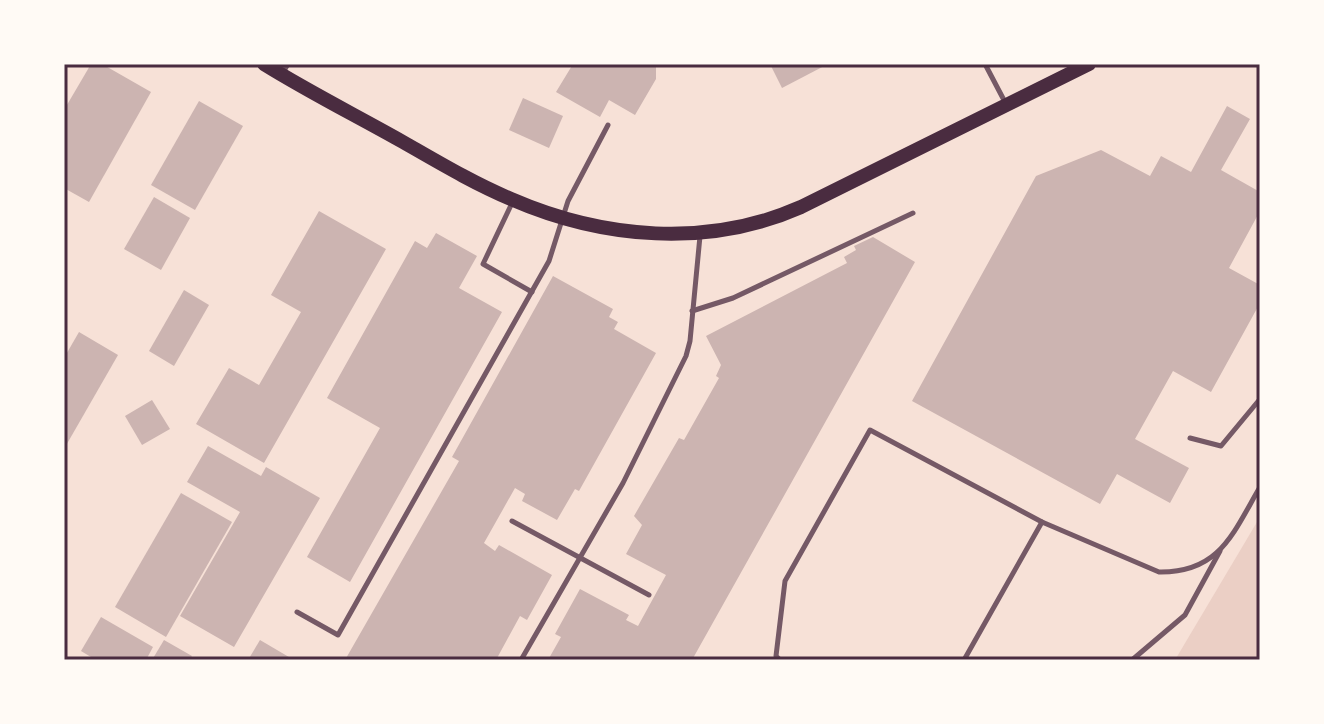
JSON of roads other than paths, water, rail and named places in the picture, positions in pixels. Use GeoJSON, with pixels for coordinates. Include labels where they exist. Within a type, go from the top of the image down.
{"type":"FeatureCollection","features":[{"type":"Feature","properties":{"kind":"main road"},"geometry":{"type":"LineString","coordinates":[[264,64],[285,70],[446,167],[513,200],[564,218],[622,231],[700,234],[768,222],[1089,64]]}},
{"type":"Feature","properties":{"kind":"lane"},"geometry":{"type":"LineString","coordinates":[[985,64],[1006,105]]}},
{"type":"Feature","properties":{"kind":"lane"},"geometry":{"type":"LineString","coordinates":[[297,612],[338,635],[549,261],[568,201],[608,125]]}},
{"type":"Feature","properties":{"kind":"lane"},"geometry":{"type":"LineString","coordinates":[[513,200],[483,264],[532,292]]}},
{"type":"Feature","properties":{"kind":"lane"},"geometry":{"type":"LineString","coordinates":[[692,311],[733,298],[913,213]]}},
{"type":"Feature","properties":{"kind":"lane"},"geometry":{"type":"LineString","coordinates":[[521,660],[623,483],[679,370],[690,341],[700,234]]}},
{"type":"Feature","properties":{"kind":"lane"},"geometry":{"type":"LineString","coordinates":[[1190,438],[1221,446],[1260,399]]}},
{"type":"Feature","properties":{"kind":"lane"},"geometry":{"type":"LineString","coordinates":[[780,660],[776,656],[785,581],[870,430],[1042,522],[1159,572],[1180,572],[1197,567],[1223,547]]}},
{"type":"Feature","properties":{"kind":"lane"},"geometry":{"type":"LineString","coordinates":[[1132,660],[1185,615],[1260,487]]}},
{"type":"Feature","properties":{"kind":"lane"},"geometry":{"type":"LineString","coordinates":[[512,521],[649,595]]}},
{"type":"Feature","properties":{"kind":"lane"},"geometry":{"type":"LineString","coordinates":[[964,660],[1042,522]]}}]}
